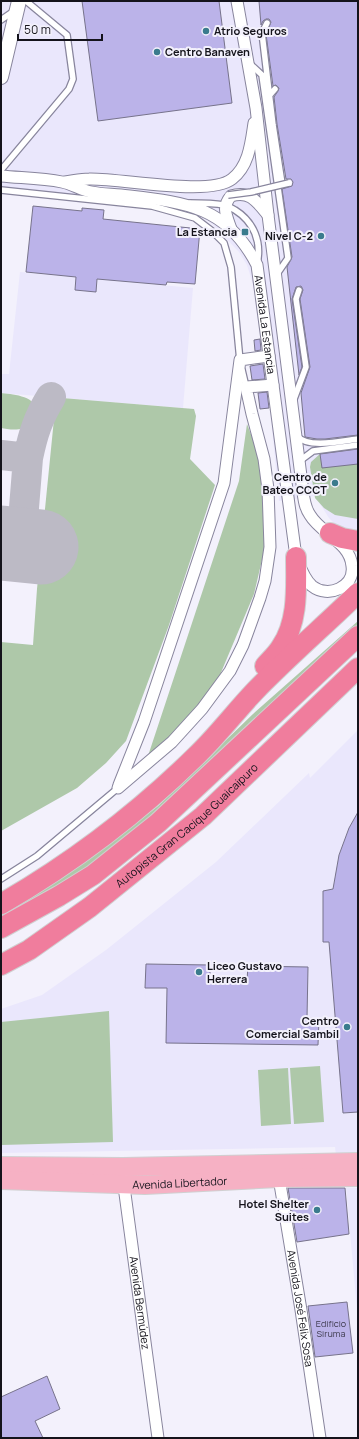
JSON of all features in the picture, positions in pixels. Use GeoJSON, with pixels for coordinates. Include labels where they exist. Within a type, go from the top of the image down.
{"type":"FeatureCollection","features":[{"type":"Feature","properties":{"kind":"highway"},"geometry":{"type":"LineString","coordinates":[[330,533],[342,538],[358,541]]}},
{"type":"Feature","properties":{"kind":"highway"},"geometry":{"type":"LineString","coordinates":[[233,717],[234,702],[282,647],[289,630],[294,613],[296,595],[296,557]]}},
{"type":"Feature","properties":{"kind":"highway"},"geometry":{"type":"LineString","coordinates":[[1,904],[27,889],[100,840],[170,780],[196,756],[233,717],[254,692],[358,593]]}},
{"type":"Feature","properties":{"kind":"highway"},"geometry":{"type":"LineString","coordinates":[[233,717],[260,700],[358,612]]}},
{"type":"Feature","properties":{"kind":"highway","name":"Autopista Gran Cacique Guaicaipuro"},"geometry":{"type":"LineString","coordinates":[[1,928],[59,896],[92,875],[158,823],[358,636]]}},
{"type":"Feature","properties":{"kind":"highway","name":"Autopista Gran Cacique Guaicaipuro"},"geometry":{"type":"LineString","coordinates":[[1,965],[29,950],[96,902],[203,816],[358,668]]}},
{"type":"Feature","properties":{"kind":"highway"},"geometry":{"type":"LineString","coordinates":[[302,723],[358,677]]}},
{"type":"Feature","properties":{"kind":"main road","name":"Avenida Libertador"},"geometry":{"type":"LineString","coordinates":[[1,1180],[123,1176],[358,1162]]}},
{"type":"Feature","properties":{"kind":"main road","name":"Avenida Libertador"},"geometry":{"type":"LineString","coordinates":[[1,1166],[123,1176],[279,1178],[358,1177]]}},
{"type":"Feature","properties":{"kind":"street","name":"Avenida La Estancia"},"geometry":{"type":"LineString","coordinates":[[62,182],[91,192],[170,201],[193,206],[211,215],[232,230],[239,236],[249,250],[257,265],[296,557],[311,585],[320,591],[330,592],[341,588],[349,582],[352,575],[352,561],[346,550],[330,533],[316,523],[306,508],[294,432],[256,108],[238,2]]}},
{"type":"Feature","properties":{"kind":"street"},"geometry":{"type":"LineString","coordinates":[[1,77],[21,4]]}},
{"type":"Feature","properties":{"kind":"street","name":"Avenida La Estancia"},"geometry":{"type":"LineString","coordinates":[[1,176],[62,182],[90,179],[215,186],[233,179],[243,167],[250,145],[256,108]]}},
{"type":"Feature","properties":{"kind":"street"},"geometry":{"type":"LineString","coordinates":[[232,230],[225,212],[227,200],[231,196],[240,194],[246,195],[258,203],[268,215]]}},
{"type":"Feature","properties":{"kind":"street"},"geometry":{"type":"LineString","coordinates":[[118,788],[144,722],[224,483],[240,360],[269,356]]}},
{"type":"Feature","properties":{"kind":"street"},"geometry":{"type":"LineString","coordinates":[[118,788],[172,742],[206,703],[230,671],[243,645],[265,581],[270,547],[268,489],[264,459],[246,387],[273,385]]}},
{"type":"Feature","properties":{"kind":"street","name":"Avenida Bermúdez"},"geometry":{"type":"LineString","coordinates":[[123,1176],[158,1438]]}},
{"type":"Feature","properties":{"kind":"street","name":"Avenida José Felix Sosa"},"geometry":{"type":"LineString","coordinates":[[279,1178],[320,1438]]}},
{"type":"Feature","properties":{"kind":"lane"},"geometry":{"type":"LineString","coordinates":[[1,20],[21,4],[68,35],[73,79],[69,90],[1,170]]}},
{"type":"Feature","properties":{"kind":"lane"},"geometry":{"type":"LineString","coordinates":[[266,23],[262,33],[269,96],[282,184]]}},
{"type":"Feature","properties":{"kind":"lane"},"geometry":{"type":"LineString","coordinates":[[248,62],[262,75],[288,258],[275,276]]}},
{"type":"Feature","properties":{"kind":"lane"},"geometry":{"type":"LineString","coordinates":[[269,96],[275,89]]}},
{"type":"Feature","properties":{"kind":"lane"},"geometry":{"type":"LineString","coordinates":[[177,202],[227,200],[251,192],[289,183]]}},
{"type":"Feature","properties":{"kind":"lane"},"geometry":{"type":"LineString","coordinates":[[1,190],[152,206],[195,218],[212,231],[224,243],[231,267],[240,360],[246,387]]}},
{"type":"Feature","properties":{"kind":"lane"},"geometry":{"type":"LineString","coordinates":[[227,200],[252,225],[258,242],[259,256],[257,265]]}},
{"type":"Feature","properties":{"kind":"lane"},"geometry":{"type":"LineString","coordinates":[[291,407],[307,365],[296,299],[299,290]]}},
{"type":"Feature","properties":{"kind":"lane"},"geometry":{"type":"LineString","coordinates":[[294,432],[298,438],[313,444],[358,439]]}},
{"type":"Feature","properties":{"kind":"lane"},"geometry":{"type":"LineString","coordinates":[[300,467],[301,460],[313,451],[358,445]]}},
{"type":"Feature","properties":{"kind":"lane"},"geometry":{"type":"LineString","coordinates":[[1,879],[37,856],[118,788]]}},
{"type":"Feature","properties":{"kind":"shaded area"},"geometry":{"type":"Polygon","coordinates":[[[1,1],[358,1],[358,535],[338,527],[329,518],[315,496],[279,501],[268,385],[256,294],[247,265],[239,252],[212,224],[201,217],[180,210],[1,190],[1,1]]]}},
{"type":"Feature","properties":{"kind":"shaded area"},"geometry":{"type":"Polygon","coordinates":[[[20,272],[76,277],[75,290],[96,292],[97,279],[193,288],[183,408],[1,393],[1,374],[9,374],[20,272]]]}},
{"type":"Feature","properties":{"kind":"shaded area","name":"Liceo Gustavo Herrera"},"geometry":{"type":"Polygon","coordinates":[[[358,730],[358,1154],[336,1155],[335,1147],[1,1153],[1,1009],[42,995],[106,950],[216,862],[309,773],[310,778],[358,730]]]}},
{"type":"Feature","properties":{"kind":"shaded area"},"geometry":{"type":"Polygon","coordinates":[[[346,1188],[358,1188],[358,1320],[346,1188]]]}},
{"type":"Feature","properties":{"kind":"green space"},"geometry":{"type":"Polygon","coordinates":[[[1,393],[26,398],[35,405],[35,410],[32,417],[24,427],[15,430],[1,428],[1,393]]]}},
{"type":"Feature","properties":{"kind":"green space"},"geometry":{"type":"Polygon","coordinates":[[[62,398],[194,409],[196,416],[190,459],[215,485],[169,625],[126,741],[106,763],[77,788],[1,831],[1,642],[33,645],[37,589],[55,409],[57,402],[62,398]]]}},
{"type":"Feature","properties":{"kind":"green space"},"geometry":{"type":"Polygon","coordinates":[[[247,424],[262,463],[265,547],[254,594],[217,682],[202,704],[145,765],[239,481],[247,424]]]}},
{"type":"Feature","properties":{"kind":"green space","name":"Centro de Bateo CCCT"},"geometry":{"type":"Polygon","coordinates":[[[358,449],[358,519],[335,515],[324,508],[315,498],[310,467],[311,462],[321,453],[358,449]]]}},
{"type":"Feature","properties":{"kind":"green space"},"geometry":{"type":"Polygon","coordinates":[[[358,621],[358,626],[199,777],[147,824],[72,878],[1,920],[1,911],[44,888],[102,849],[158,806],[253,714],[358,621]]]}},
{"type":"Feature","properties":{"kind":"green space"},"geometry":{"type":"Polygon","coordinates":[[[109,1011],[113,1142],[1,1145],[1,1022],[109,1011]]]}},
{"type":"Feature","properties":{"kind":"green space"},"geometry":{"type":"Polygon","coordinates":[[[320,1066],[324,1122],[294,1124],[290,1068],[320,1066]]]}},
{"type":"Feature","properties":{"kind":"green space"},"geometry":{"type":"Polygon","coordinates":[[[288,1068],[291,1124],[261,1126],[258,1070],[288,1068]]]}},
{"type":"Feature","properties":{"kind":"building","name":"Centro Banaven"},"geometry":{"type":"Polygon","coordinates":[[[82,1],[219,1],[232,103],[98,121],[82,1]]]}},
{"type":"Feature","properties":{"kind":"building","name":"Nivel C-2"},"geometry":{"type":"Polygon","coordinates":[[[259,1],[358,1],[358,435],[325,439],[305,437],[301,393],[310,367],[300,299],[303,290],[301,286],[296,287],[292,299],[302,367],[299,375],[287,267],[292,257],[282,189],[292,186],[293,182],[291,179],[286,179],[277,124],[274,97],[279,88],[276,85],[273,86],[266,34],[271,22],[269,19],[266,19],[261,25],[259,1]]]}},
{"type":"Feature","properties":{"kind":"building"},"geometry":{"type":"Polygon","coordinates":[[[33,206],[82,211],[82,208],[104,210],[103,219],[200,229],[195,284],[167,282],[166,285],[97,279],[96,292],[75,290],[76,277],[26,272],[33,206]]]}},
{"type":"Feature","properties":{"kind":"building"},"geometry":{"type":"Polygon","coordinates":[[[260,339],[261,350],[255,351],[254,340],[260,339]]]}},
{"type":"Feature","properties":{"kind":"building"},"geometry":{"type":"Polygon","coordinates":[[[263,364],[265,379],[252,380],[250,366],[263,364]]]}},
{"type":"Feature","properties":{"kind":"building"},"geometry":{"type":"Polygon","coordinates":[[[267,392],[269,408],[260,409],[258,393],[267,392]]]}},
{"type":"Feature","properties":{"kind":"building"},"geometry":{"type":"Polygon","coordinates":[[[358,449],[358,464],[322,468],[320,454],[358,449]]]}},
{"type":"Feature","properties":{"kind":"building","name":"Centro Comercial Sambil"},"geometry":{"type":"Polygon","coordinates":[[[358,812],[358,1112],[343,1113],[329,942],[323,942],[323,891],[333,889],[339,855],[349,828],[358,812]]]}},
{"type":"Feature","properties":{"kind":"building"},"geometry":{"type":"Polygon","coordinates":[[[146,964],[210,965],[210,979],[247,980],[248,966],[308,967],[307,1018],[319,1019],[318,1045],[166,1043],[167,988],[145,988],[146,964]]]}},
{"type":"Feature","properties":{"kind":"building","name":"Hotel Shelter Suites"},"geometry":{"type":"Polygon","coordinates":[[[288,1188],[345,1188],[349,1234],[297,1242],[288,1188]]]}},
{"type":"Feature","properties":{"kind":"building","name":"Edificio Siruma"},"geometry":{"type":"Polygon","coordinates":[[[347,1302],[353,1353],[315,1357],[308,1306],[347,1302]]]}},
{"type":"Feature","properties":{"kind":"building"},"geometry":{"type":"Polygon","coordinates":[[[47,1376],[60,1409],[35,1421],[43,1438],[1,1438],[1,1397],[47,1376]]]}},
{"type":"Feature","properties":{"kind":"taxiway"},"geometry":{"type":"LineString","coordinates":[[28,458],[36,426],[51,397]]}},
{"type":"Feature","properties":{"kind":"taxiway"},"geometry":{"type":"LineString","coordinates":[[1,455],[28,458],[21,545]]}},
{"type":"Feature","properties":{"kind":"runway"},"geometry":{"type":"LineString","coordinates":[[1,543],[41,547]]}},
{"type":"Feature","properties":{"kind":"place","name":"Atrio Seguros"},"geometry":{"type":"Point","coordinates":[206,31]}},
{"type":"Feature","properties":{"kind":"place","name":"Centro Banaven"},"geometry":{"type":"Point","coordinates":[157,52]}},
{"type":"Feature","properties":{"kind":"place","name":"La Estancia"},"geometry":{"type":"Point","coordinates":[245,232]}},
{"type":"Feature","properties":{"kind":"place","name":"Nivel C-2"},"geometry":{"type":"Point","coordinates":[321,236]}},
{"type":"Feature","properties":{"kind":"place","name":"Centro de Bateo CCCT"},"geometry":{"type":"Point","coordinates":[335,483]}},
{"type":"Feature","properties":{"kind":"place","name":"Liceo Gustavo Herrera"},"geometry":{"type":"Point","coordinates":[199,972]}},
{"type":"Feature","properties":{"kind":"place","name":"Centro Comercial Sambil"},"geometry":{"type":"Point","coordinates":[347,1027]}},
{"type":"Feature","properties":{"kind":"place","name":"Hotel Shelter Suites"},"geometry":{"type":"Point","coordinates":[317,1210]}}]}
